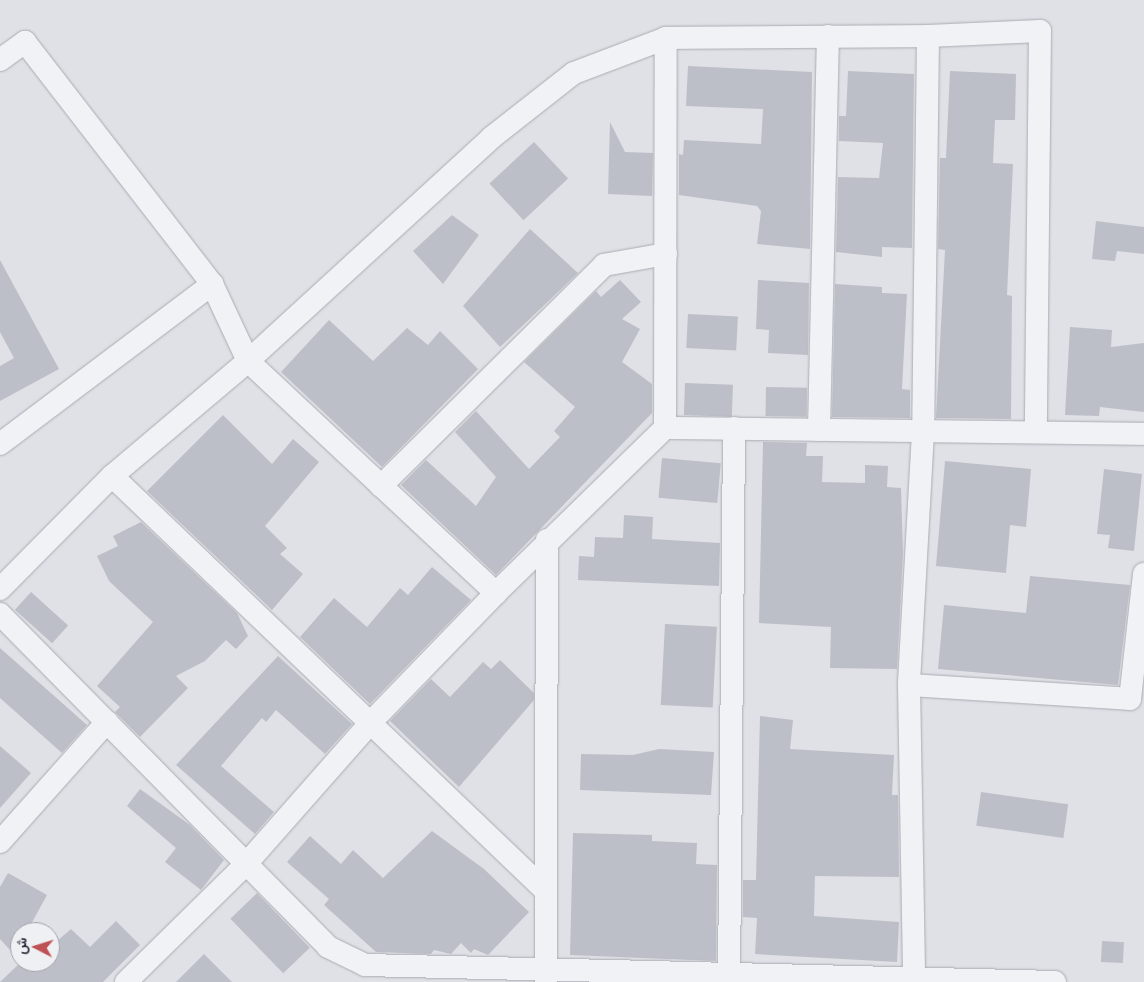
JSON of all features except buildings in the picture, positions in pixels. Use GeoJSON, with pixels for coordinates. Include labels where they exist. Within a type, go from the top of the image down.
{"type":"FeatureCollection","features":[{"type":"Feature","properties":{"kind":"street"},"geometry":{"type":"LineString","coordinates":[[0,589],[112,476],[248,361],[491,138],[566,79],[666,38],[928,36],[1040,31],[1036,430]]}},
{"type":"Feature","properties":{"kind":"street"},"geometry":{"type":"LineString","coordinates":[[819,430],[828,36]]}},
{"type":"Feature","properties":{"kind":"street"},"geometry":{"type":"LineString","coordinates":[[914,981],[909,685],[923,432],[928,36]]}},
{"type":"Feature","properties":{"kind":"street"},"geometry":{"type":"LineString","coordinates":[[665,428],[666,38]]}},
{"type":"Feature","properties":{"kind":"street"},"geometry":{"type":"LineString","coordinates":[[0,60],[24,42],[212,284],[248,361],[496,593]]}},
{"type":"Feature","properties":{"kind":"street"},"geometry":{"type":"LineString","coordinates":[[382,486],[604,266],[666,254]]}},
{"type":"Feature","properties":{"kind":"street"},"geometry":{"type":"LineString","coordinates":[[0,444],[212,284]]}},
{"type":"Feature","properties":{"kind":"street"},"geometry":{"type":"LineString","coordinates":[[126,982],[246,864],[372,721],[547,540],[665,428],[923,432],[1036,430],[1144,434]]}},
{"type":"Feature","properties":{"kind":"street"},"geometry":{"type":"LineString","coordinates":[[729,978],[734,428]]}},
{"type":"Feature","properties":{"kind":"street"},"geometry":{"type":"LineString","coordinates":[[112,476],[372,721],[546,891]]}},
{"type":"Feature","properties":{"kind":"street"},"geometry":{"type":"LineString","coordinates":[[546,976],[547,540]]}},
{"type":"Feature","properties":{"kind":"street"},"geometry":{"type":"LineString","coordinates":[[909,685],[1130,699],[1144,574]]}},
{"type":"Feature","properties":{"kind":"street"},"geometry":{"type":"LineString","coordinates":[[0,614],[328,947],[365,973],[1055,982]]}},
{"type":"Feature","properties":{"kind":"street"},"geometry":{"type":"LineString","coordinates":[[0,842],[107,722]]}}]}
